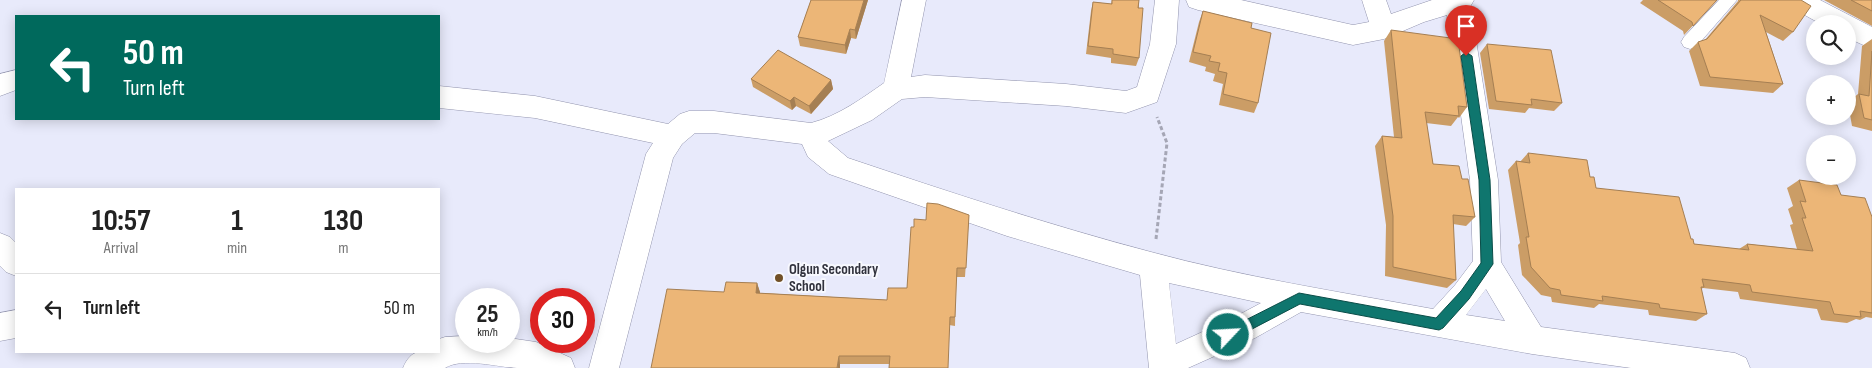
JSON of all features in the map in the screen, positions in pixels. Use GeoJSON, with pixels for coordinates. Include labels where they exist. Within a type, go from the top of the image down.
{"type":"FeatureCollection","features":[{"type":"Feature","properties":{"kind":"street"},"geometry":{"type":"LineString","coordinates":[[896,88],[914,0]]}},
{"type":"Feature","properties":{"kind":"street"},"geometry":{"type":"LineString","coordinates":[[604,368],[660,154],[673,136],[688,122],[714,122],[811,134],[830,129],[863,112],[896,88],[925,86],[1066,94],[1126,102],[1148,94],[1162,44],[1167,0]]}},
{"type":"Feature","properties":{"kind":"street"},"geometry":{"type":"LineString","coordinates":[[1198,0],[1353,35],[1369,34],[1422,13],[1459,2],[1484,180],[1487,264],[1532,340]]}},
{"type":"Feature","properties":{"kind":"street"},"geometry":{"type":"LineString","coordinates":[[1374,0],[1384,29]]}},
{"type":"Feature","properties":{"kind":"street"},"geometry":{"type":"LineString","coordinates":[[1799,0],[1826,15]]}},
{"type":"Feature","properties":{"kind":"street"},"geometry":{"type":"LineString","coordinates":[[1856,30],[1872,39]]}},
{"type":"Feature","properties":{"kind":"street"},"geometry":{"type":"LineString","coordinates":[[0,85],[15,80]]}},
{"type":"Feature","properties":{"kind":"street"},"geometry":{"type":"LineString","coordinates":[[440,97],[535,107],[673,136]]}},
{"type":"Feature","properties":{"kind":"street"},"geometry":{"type":"LineString","coordinates":[[811,134],[818,149],[839,166],[1007,224],[1153,266],[1299,298],[1439,324],[1532,340],[1735,368]]}},
{"type":"Feature","properties":{"kind":"street"},"geometry":{"type":"LineString","coordinates":[[0,246],[15,262]]}},
{"type":"Feature","properties":{"kind":"street"},"geometry":{"type":"LineString","coordinates":[[1439,324],[1465,295],[1487,264]]}},
{"type":"Feature","properties":{"kind":"street"},"geometry":{"type":"LineString","coordinates":[[1153,266],[1164,366],[1244,328],[1299,298]]}},
{"type":"Feature","properties":{"kind":"street"},"geometry":{"type":"LineString","coordinates":[[0,327],[15,324]]}},
{"type":"Feature","properties":{"kind":"street"},"geometry":{"type":"LineString","coordinates":[[442,351],[480,349],[536,356],[560,368]]}},
{"type":"Feature","properties":{"kind":"street"},"geometry":{"type":"LineString","coordinates":[[418,368],[439,353]]}},
{"type":"Feature","properties":{"kind":"lane"},"geometry":{"type":"LineString","coordinates":[[1690,42],[1729,0]]}},
{"type":"Feature","properties":{"kind":"path"},"geometry":{"type":"LineString","coordinates":[[1148,94],[1167,143],[1153,266]]}},
{"type":"Feature","properties":{"kind":"building"},"geometry":{"type":"Polygon","coordinates":[[[811,0],[864,0],[855,30],[850,29],[845,45],[798,37],[811,0]]]}},
{"type":"Feature","properties":{"kind":"building"},"geometry":{"type":"Polygon","coordinates":[[[1112,0],[1139,0],[1138,8],[1143,8],[1139,58],[1113,54],[1113,49],[1088,46],[1093,2],[1112,4],[1112,0]]]}},
{"type":"Feature","properties":{"kind":"building"},"geometry":{"type":"Polygon","coordinates":[[[1658,0],[1717,0],[1693,26],[1692,22],[1658,0]]]}},
{"type":"Feature","properties":{"kind":"building"},"geometry":{"type":"Polygon","coordinates":[[[1741,0],[1801,0],[1811,6],[1793,32],[1760,15],[1783,84],[1710,77],[1698,42],[1707,39],[1741,0]]]}},
{"type":"Feature","properties":{"kind":"building"},"geometry":{"type":"Polygon","coordinates":[[[1851,0],[1872,0],[1872,11],[1851,0]]]}},
{"type":"Feature","properties":{"kind":"building"},"geometry":{"type":"Polygon","coordinates":[[[1203,11],[1252,23],[1251,28],[1271,33],[1258,103],[1223,94],[1227,73],[1218,71],[1220,63],[1209,61],[1211,56],[1193,52],[1203,11]]]}},
{"type":"Feature","properties":{"kind":"building"},"geometry":{"type":"Polygon","coordinates":[[[1391,30],[1458,39],[1467,107],[1458,106],[1459,116],[1425,112],[1433,164],[1459,166],[1462,179],[1468,179],[1475,217],[1453,215],[1456,280],[1393,267],[1393,216],[1382,136],[1402,138],[1391,30]]]}},
{"type":"Feature","properties":{"kind":"building"},"geometry":{"type":"Polygon","coordinates":[[[1487,44],[1551,50],[1562,103],[1531,99],[1532,105],[1496,101],[1487,44]]]}},
{"type":"Feature","properties":{"kind":"building"},"geometry":{"type":"Polygon","coordinates":[[[778,50],[831,80],[809,106],[794,97],[790,101],[751,79],[778,50]]]}},
{"type":"Feature","properties":{"kind":"building"},"geometry":{"type":"Polygon","coordinates":[[[1872,51],[1872,120],[1864,118],[1859,94],[1869,96],[1872,51]]]}},
{"type":"Feature","properties":{"kind":"building"},"geometry":{"type":"Polygon","coordinates":[[[1528,153],[1587,160],[1590,177],[1594,177],[1596,188],[1679,197],[1694,244],[1749,250],[1747,244],[1813,251],[1802,218],[1806,218],[1800,201],[1806,202],[1799,180],[1806,181],[1806,185],[1837,185],[1841,195],[1865,198],[1872,217],[1872,313],[1860,311],[1861,317],[1834,314],[1830,302],[1752,292],[1750,285],[1702,279],[1704,287],[1701,287],[1707,314],[1660,308],[1659,304],[1602,296],[1603,301],[1561,295],[1560,290],[1550,288],[1531,267],[1526,237],[1529,237],[1516,161],[1530,163],[1528,153]]]}},
{"type":"Feature","properties":{"kind":"building"},"geometry":{"type":"Polygon","coordinates":[[[927,203],[938,204],[969,215],[966,268],[957,268],[955,317],[950,317],[948,368],[889,368],[890,356],[839,356],[837,368],[651,368],[667,289],[724,292],[726,282],[757,283],[756,293],[887,300],[888,288],[907,288],[911,227],[914,227],[914,219],[926,220],[927,203]]]}},
{"type":"Feature","properties":{"kind":"place","name":"Olgun Secondary School"},"geometry":{"type":"Point","coordinates":[779,278]}},
{"type":"Feature","properties":{"kind":"route"},"geometry":{"type":"LineString","coordinates":[[1228,335],[1299,298],[1439,324],[1465,295],[1487,264],[1484,180],[1466,56]]}}]}
